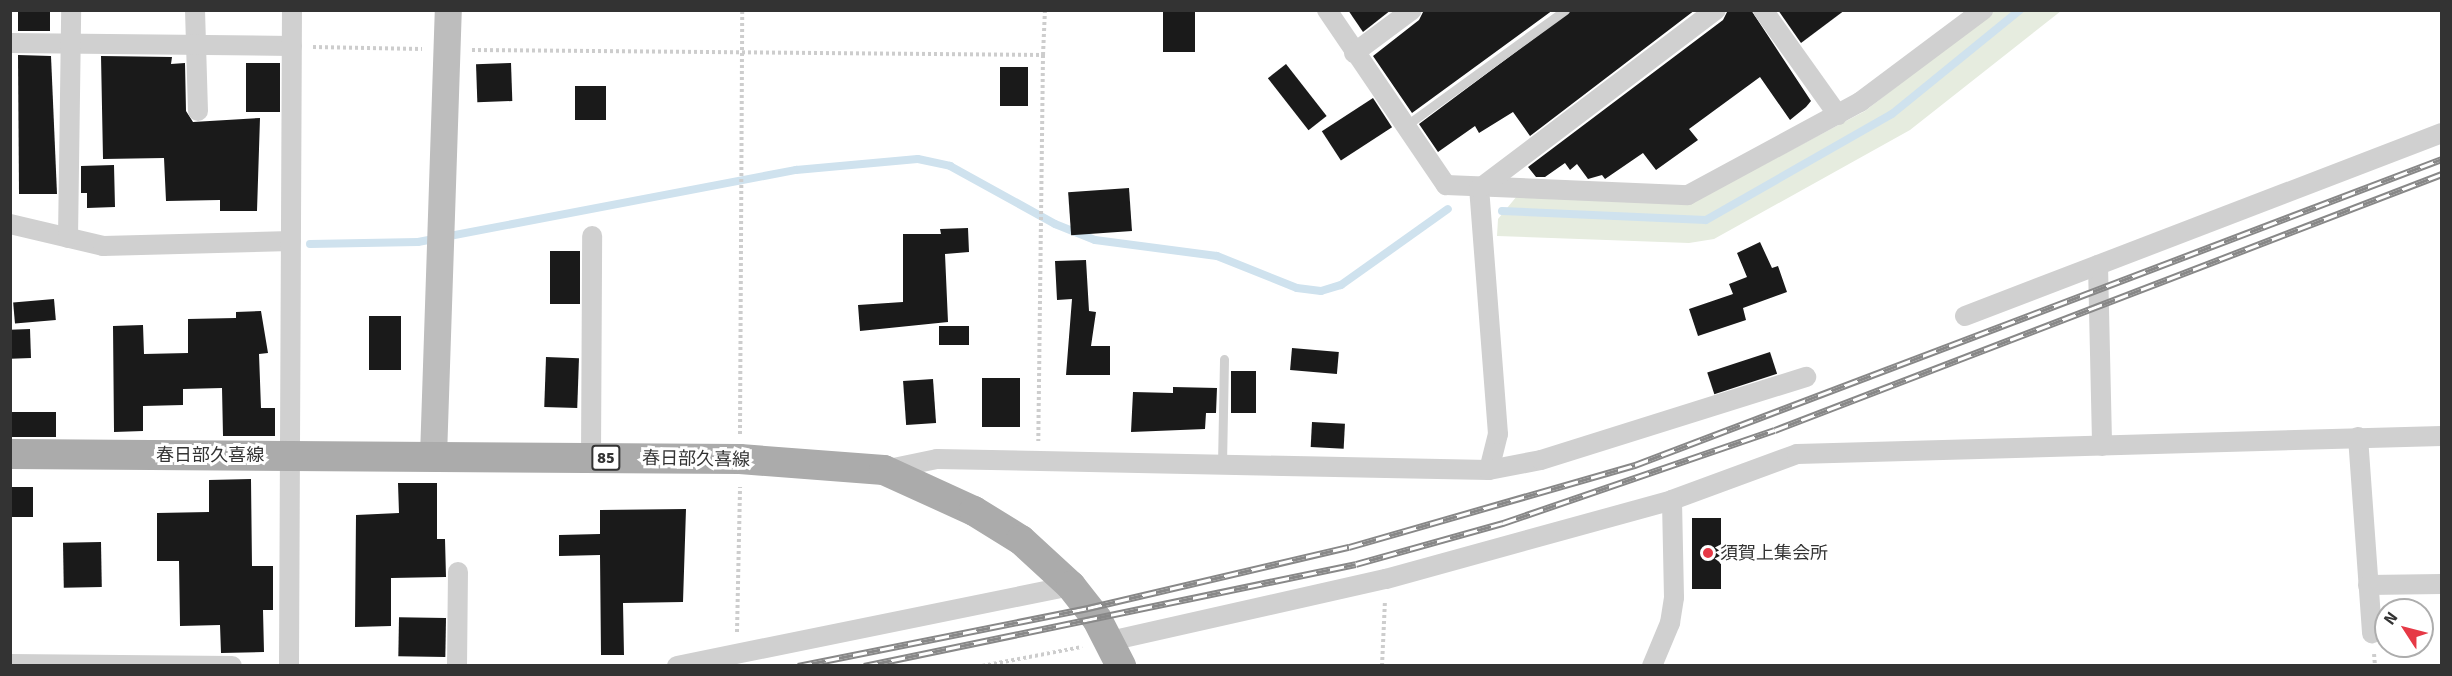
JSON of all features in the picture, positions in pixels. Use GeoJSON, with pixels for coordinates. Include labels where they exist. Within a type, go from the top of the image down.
{"type":"FeatureCollection","features":[{"type":"Feature","properties":{"kind":"main road","name":"春日部久喜線"},"geometry":{"type":"LineString","coordinates":[[10,454],[740,459],[884,470],[974,511],[1021,540],[1071,586],[1115,653]]}},
{"type":"Feature","properties":{"kind":"street"},"geometry":{"type":"LineString","coordinates":[[68,238],[71,10]]}},
{"type":"Feature","properties":{"kind":"street"},"geometry":{"type":"LineString","coordinates":[[195,10],[198,111]]}},
{"type":"Feature","properties":{"kind":"street"},"geometry":{"type":"LineString","coordinates":[[289,666],[292,10]]}},
{"type":"Feature","properties":{"kind":"street"},"geometry":{"type":"LineString","coordinates":[[433,456],[448,10]]}},
{"type":"Feature","properties":{"kind":"street"},"geometry":{"type":"LineString","coordinates":[[1327,10],[1403,128],[1446,185],[1479,189],[1688,195],[1838,115],[1983,10]]}},
{"type":"Feature","properties":{"kind":"street"},"geometry":{"type":"LineString","coordinates":[[1354,53],[1412,10]]}},
{"type":"Feature","properties":{"kind":"street"},"geometry":{"type":"LineString","coordinates":[[1479,189],[1716,10]]}},
{"type":"Feature","properties":{"kind":"street"},"geometry":{"type":"LineString","coordinates":[[1763,10],[1838,115]]}},
{"type":"Feature","properties":{"kind":"street"},"geometry":{"type":"LineString","coordinates":[[10,43],[292,46]]}},
{"type":"Feature","properties":{"kind":"street"},"geometry":{"type":"LineString","coordinates":[[1965,316],[2442,133]]}},
{"type":"Feature","properties":{"kind":"street"},"geometry":{"type":"LineString","coordinates":[[1479,189],[1498,434],[1488,470]]}},
{"type":"Feature","properties":{"kind":"street"},"geometry":{"type":"LineString","coordinates":[[10,224],[103,246],[291,241]]}},
{"type":"Feature","properties":{"kind":"street"},"geometry":{"type":"LineString","coordinates":[[591,457],[592,236]]}},
{"type":"Feature","properties":{"kind":"street"},"geometry":{"type":"LineString","coordinates":[[2098,265],[2102,446]]}},
{"type":"Feature","properties":{"kind":"street"},"geometry":{"type":"LineString","coordinates":[[884,470],[936,459],[1488,470],[1541,460],[1806,378]]}},
{"type":"Feature","properties":{"kind":"street"},"geometry":{"type":"LineString","coordinates":[[1115,653],[1672,500],[1797,454],[2442,436]]}},
{"type":"Feature","properties":{"kind":"street"},"geometry":{"type":"LineString","coordinates":[[2358,437],[2372,634]]}},
{"type":"Feature","properties":{"kind":"street"},"geometry":{"type":"LineString","coordinates":[[1652,666],[1670,623],[1674,597],[1672,500]]}},
{"type":"Feature","properties":{"kind":"street"},"geometry":{"type":"LineString","coordinates":[[457,666],[458,572]]}},
{"type":"Feature","properties":{"kind":"street"},"geometry":{"type":"LineString","coordinates":[[2368,585],[2442,584]]}},
{"type":"Feature","properties":{"kind":"street"},"geometry":{"type":"LineString","coordinates":[[677,666],[1071,586]]}},
{"type":"Feature","properties":{"kind":"street"},"geometry":{"type":"LineString","coordinates":[[10,664],[232,666]]}},
{"type":"Feature","properties":{"kind":"lane"},"geometry":{"type":"LineString","coordinates":[[1403,128],[1565,10]]}},
{"type":"Feature","properties":{"kind":"lane"},"geometry":{"type":"LineString","coordinates":[[1222,464],[1224,359]]}},
{"type":"Feature","properties":{"kind":"path"},"geometry":{"type":"LineString","coordinates":[[736,654],[740,459],[742,10]]}},
{"type":"Feature","properties":{"kind":"path"},"geometry":{"type":"LineString","coordinates":[[1038,460],[1044,10]]}},
{"type":"Feature","properties":{"kind":"path"},"geometry":{"type":"LineString","coordinates":[[292,46],[447,50],[742,49],[1043,55]]}},
{"type":"Feature","properties":{"kind":"path"},"geometry":{"type":"LineString","coordinates":[[1382,666],[1386,579]]}},
{"type":"Feature","properties":{"kind":"path"},"geometry":{"type":"LineString","coordinates":[[982,666],[1115,653]]}},
{"type":"Feature","properties":{"kind":"shaded area"},"geometry":{"type":"Polygon","coordinates":[[[1993,11],[2061,11],[1910,130],[1714,239],[1689,243],[1497,236],[1498,219],[1517,196],[1691,203],[1865,111],[1993,11]]]}},
{"type":"Feature","properties":{"kind":"building"},"geometry":{"type":"Polygon","coordinates":[[[18,10],[50,10],[50,31],[18,31],[18,10]]]}},
{"type":"Feature","properties":{"kind":"building"},"geometry":{"type":"Polygon","coordinates":[[[1163,10],[1195,10],[1195,52],[1163,52],[1163,10]]]}},
{"type":"Feature","properties":{"kind":"building"},"geometry":{"type":"Polygon","coordinates":[[[1348,10],[1391,10],[1363,32],[1348,10]]]}},
{"type":"Feature","properties":{"kind":"building"},"geometry":{"type":"Polygon","coordinates":[[[1424,10],[1553,10],[1412,113],[1373,56],[1419,20],[1424,10]]]}},
{"type":"Feature","properties":{"kind":"building"},"geometry":{"type":"Polygon","coordinates":[[[1572,10],[1695,10],[1530,136],[1513,112],[1479,133],[1475,126],[1438,152],[1419,124],[1572,10]]]}},
{"type":"Feature","properties":{"kind":"building"},"geometry":{"type":"Polygon","coordinates":[[[1728,10],[1751,10],[1811,101],[1806,107],[1790,120],[1760,77],[1689,129],[1698,140],[1656,170],[1643,153],[1605,179],[1602,175],[1588,179],[1577,164],[1570,170],[1565,163],[1545,177],[1536,177],[1528,167],[1723,20],[1728,10]]]}},
{"type":"Feature","properties":{"kind":"building"},"geometry":{"type":"Polygon","coordinates":[[[1778,10],[1845,10],[1801,43],[1778,10]]]}},
{"type":"Feature","properties":{"kind":"building"},"geometry":{"type":"Polygon","coordinates":[[[18,55],[51,56],[57,194],[19,194],[18,55]]]}},
{"type":"Feature","properties":{"kind":"building"},"geometry":{"type":"Polygon","coordinates":[[[101,56],[172,57],[171,64],[185,63],[186,111],[193,122],[260,118],[257,211],[220,211],[220,200],[166,201],[164,158],[103,159],[101,56]]]}},
{"type":"Feature","properties":{"kind":"building"},"geometry":{"type":"Polygon","coordinates":[[[246,63],[280,63],[280,112],[246,112],[246,63]]]}},
{"type":"Feature","properties":{"kind":"building"},"geometry":{"type":"Polygon","coordinates":[[[511,63],[512,101],[477,102],[476,64],[511,63]]]}},
{"type":"Feature","properties":{"kind":"building"},"geometry":{"type":"Polygon","coordinates":[[[1286,64],[1327,116],[1309,130],[1268,78],[1286,64]]]}},
{"type":"Feature","properties":{"kind":"building"},"geometry":{"type":"Polygon","coordinates":[[[1000,67],[1028,67],[1028,106],[1000,106],[1000,67]]]}},
{"type":"Feature","properties":{"kind":"building"},"geometry":{"type":"Polygon","coordinates":[[[575,86],[606,86],[606,120],[575,120],[575,86]]]}},
{"type":"Feature","properties":{"kind":"building"},"geometry":{"type":"Polygon","coordinates":[[[1373,98],[1392,127],[1341,161],[1322,131],[1373,98]]]}},
{"type":"Feature","properties":{"kind":"building"},"geometry":{"type":"Polygon","coordinates":[[[114,165],[115,207],[87,208],[87,193],[81,193],[81,166],[114,165]]]}},
{"type":"Feature","properties":{"kind":"building"},"geometry":{"type":"Polygon","coordinates":[[[1129,188],[1132,231],[1071,235],[1068,192],[1129,188]]]}},
{"type":"Feature","properties":{"kind":"building"},"geometry":{"type":"Polygon","coordinates":[[[968,228],[969,252],[945,254],[948,322],[860,331],[858,305],[903,302],[903,234],[941,234],[940,229],[968,228]]]}},
{"type":"Feature","properties":{"kind":"building"},"geometry":{"type":"Polygon","coordinates":[[[1760,242],[1772,268],[1778,266],[1787,292],[1743,308],[1746,320],[1698,336],[1689,309],[1733,294],[1729,284],[1747,277],[1737,253],[1760,242]]]}},
{"type":"Feature","properties":{"kind":"building"},"geometry":{"type":"Polygon","coordinates":[[[550,251],[580,251],[580,304],[550,304],[550,251]]]}},
{"type":"Feature","properties":{"kind":"building"},"geometry":{"type":"Polygon","coordinates":[[[1086,260],[1089,311],[1096,312],[1091,346],[1110,346],[1110,375],[1066,375],[1072,299],[1057,300],[1055,261],[1086,260]]]}},
{"type":"Feature","properties":{"kind":"building"},"geometry":{"type":"Polygon","coordinates":[[[54,299],[56,320],[15,323],[13,303],[54,299]]]}},
{"type":"Feature","properties":{"kind":"building"},"geometry":{"type":"Polygon","coordinates":[[[261,311],[268,353],[259,354],[261,408],[275,408],[275,436],[223,436],[222,388],[183,389],[183,405],[143,406],[143,431],[114,432],[113,326],[143,325],[144,354],[188,353],[188,319],[236,318],[236,312],[261,311]]]}},
{"type":"Feature","properties":{"kind":"building"},"geometry":{"type":"Polygon","coordinates":[[[369,316],[401,316],[401,370],[369,370],[369,316]]]}},
{"type":"Feature","properties":{"kind":"building"},"geometry":{"type":"Polygon","coordinates":[[[939,326],[969,326],[969,345],[939,345],[939,326]]]}},
{"type":"Feature","properties":{"kind":"building"},"geometry":{"type":"Polygon","coordinates":[[[30,329],[31,358],[11,359],[10,330],[30,329]]]}},
{"type":"Feature","properties":{"kind":"building"},"geometry":{"type":"Polygon","coordinates":[[[1292,348],[1339,352],[1337,374],[1290,370],[1292,348]]]}},
{"type":"Feature","properties":{"kind":"building"},"geometry":{"type":"Polygon","coordinates":[[[1770,352],[1777,374],[1714,394],[1707,372],[1770,352]]]}},
{"type":"Feature","properties":{"kind":"building"},"geometry":{"type":"Polygon","coordinates":[[[546,357],[579,358],[577,408],[544,407],[546,357]]]}},
{"type":"Feature","properties":{"kind":"building"},"geometry":{"type":"Polygon","coordinates":[[[1231,371],[1256,371],[1256,413],[1231,413],[1231,371]]]}},
{"type":"Feature","properties":{"kind":"building"},"geometry":{"type":"Polygon","coordinates":[[[982,378],[1020,378],[1020,427],[982,427],[982,378]]]}},
{"type":"Feature","properties":{"kind":"building"},"geometry":{"type":"Polygon","coordinates":[[[933,379],[936,423],[906,425],[903,381],[933,379]]]}},
{"type":"Feature","properties":{"kind":"building"},"geometry":{"type":"Polygon","coordinates":[[[1173,387],[1217,388],[1216,413],[1206,413],[1205,429],[1131,432],[1133,392],[1173,393],[1173,387]]]}},
{"type":"Feature","properties":{"kind":"building"},"geometry":{"type":"Polygon","coordinates":[[[10,412],[56,412],[56,437],[10,437],[10,412]]]}},
{"type":"Feature","properties":{"kind":"building"},"geometry":{"type":"Polygon","coordinates":[[[1312,422],[1345,424],[1344,449],[1311,447],[1312,422]]]}},
{"type":"Feature","properties":{"kind":"building"},"geometry":{"type":"Polygon","coordinates":[[[251,479],[252,566],[273,566],[273,610],[263,610],[264,652],[221,653],[220,625],[180,626],[179,561],[157,561],[157,513],[209,512],[209,480],[251,479]]]}},
{"type":"Feature","properties":{"kind":"building"},"geometry":{"type":"Polygon","coordinates":[[[398,483],[437,483],[437,539],[445,539],[446,577],[391,578],[391,626],[355,627],[356,515],[399,513],[398,483]]]}},
{"type":"Feature","properties":{"kind":"building"},"geometry":{"type":"Polygon","coordinates":[[[10,487],[33,487],[33,517],[10,517],[10,487]]]}},
{"type":"Feature","properties":{"kind":"building"},"geometry":{"type":"Polygon","coordinates":[[[686,509],[683,602],[623,603],[624,655],[601,655],[600,555],[559,556],[559,535],[600,534],[600,510],[686,509]]]}},
{"type":"Feature","properties":{"kind":"building","name":"須賀上集会所"},"geometry":{"type":"Polygon","coordinates":[[[1692,518],[1721,518],[1721,589],[1692,589],[1692,518]]]}},
{"type":"Feature","properties":{"kind":"building"},"geometry":{"type":"Polygon","coordinates":[[[101,542],[102,587],[64,588],[63,543],[101,542]]]}},
{"type":"Feature","properties":{"kind":"building"},"geometry":{"type":"Polygon","coordinates":[[[399,617],[446,618],[445,657],[398,656],[399,617]]]}},
{"type":"Feature","properties":{"kind":"waterway"},"geometry":{"type":"LineString","coordinates":[[1502,211],[1706,220],[1892,114],[2020,10]]}},
{"type":"Feature","properties":{"kind":"waterway"},"geometry":{"type":"LineString","coordinates":[[310,244],[418,242],[796,170],[918,159],[950,166],[1055,224],[1095,240],[1217,256],[1297,288],[1321,291],[1341,285],[1448,209]]}},
{"type":"Feature","properties":{"kind":"railway"},"geometry":{"type":"LineString","coordinates":[[798,666],[1088,608],[1349,547],[1635,465],[2442,159]]}},
{"type":"Feature","properties":{"kind":"railway"},"geometry":{"type":"LineString","coordinates":[[864,666],[1356,564],[1503,523],[1775,430],[2442,174]]}},
{"type":"Feature","properties":{"kind":"place","name":"須賀上集会所"},"geometry":{"type":"Point","coordinates":[1708,553]}}]}
